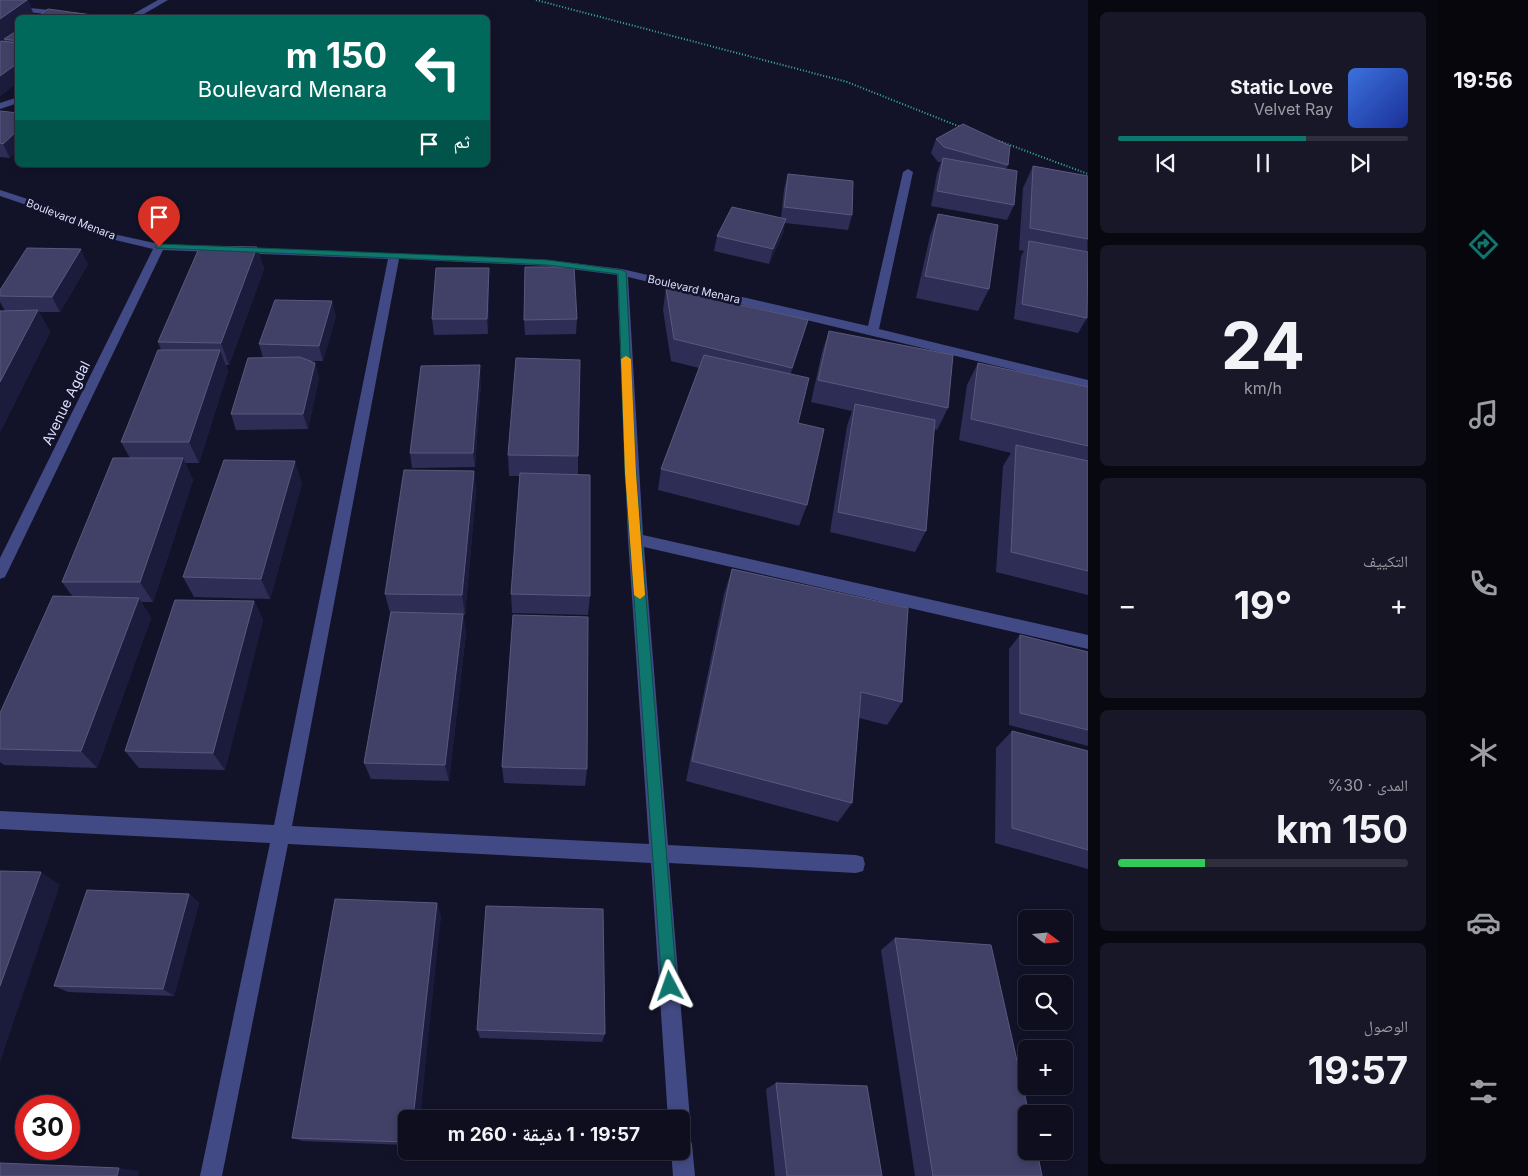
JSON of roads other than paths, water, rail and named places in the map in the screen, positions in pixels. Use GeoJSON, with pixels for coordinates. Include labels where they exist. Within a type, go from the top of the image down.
{"type":"FeatureCollection","features":[{"type":"Feature","properties":{"kind":"street"},"geometry":{"type":"LineString","coordinates":[[136,15],[164,0]]}},
{"type":"Feature","properties":{"kind":"street"},"geometry":{"type":"LineString","coordinates":[[0,6],[82,15]]}},
{"type":"Feature","properties":{"kind":"street"},"geometry":{"type":"LineString","coordinates":[[0,106],[15,101]]}},
{"type":"Feature","properties":{"kind":"street"},"geometry":{"type":"LineString","coordinates":[[873,331],[908,172]]}},
{"type":"Feature","properties":{"kind":"street","name":"Boulevard Menara"},"geometry":{"type":"LineString","coordinates":[[0,193],[48,209],[115,237],[159,247],[548,263],[622,272],[1088,384]]}},
{"type":"Feature","properties":{"kind":"street","name":"Avenue Agdal"},"geometry":{"type":"LineString","coordinates":[[0,573],[159,247]]}},
{"type":"Feature","properties":{"kind":"street"},"geometry":{"type":"LineString","coordinates":[[211,1176],[282,834],[394,256]]}},
{"type":"Feature","properties":{"kind":"street"},"geometry":{"type":"LineString","coordinates":[[622,272],[635,539],[678,1110]]}},
{"type":"Feature","properties":{"kind":"street"},"geometry":{"type":"LineString","coordinates":[[635,539],[1088,642]]}},
{"type":"Feature","properties":{"kind":"street"},"geometry":{"type":"LineString","coordinates":[[0,820],[856,864]]}},
{"type":"Feature","properties":{"kind":"street"},"geometry":{"type":"LineString","coordinates":[[682,1160],[684,1176]]}}]}
